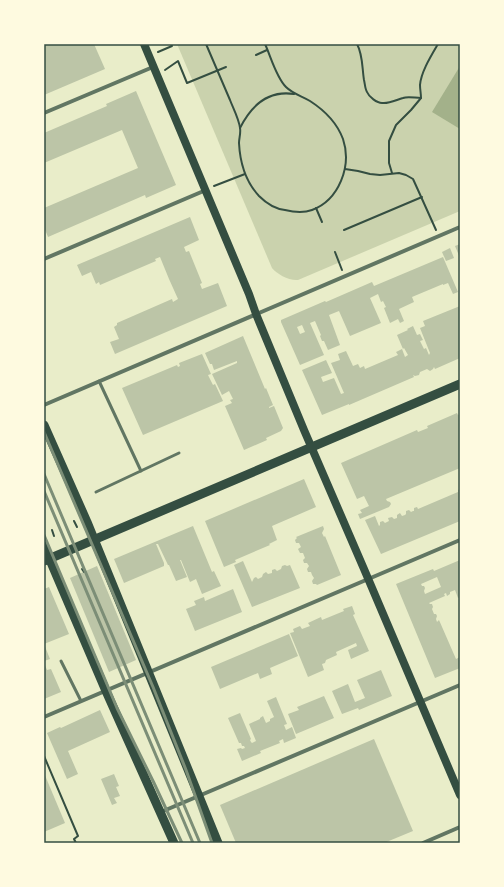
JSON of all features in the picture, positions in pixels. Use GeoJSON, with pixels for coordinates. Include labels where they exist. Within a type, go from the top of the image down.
{"type":"FeatureCollection","features":[{"type":"Feature","properties":{"kind":"main road"},"geometry":{"type":"LineString","coordinates":[[144,44],[312,448],[460,795]]}},
{"type":"Feature","properties":{"kind":"main road"},"geometry":{"type":"LineString","coordinates":[[47,560],[460,384]]}},
{"type":"Feature","properties":{"kind":"main road"},"geometry":{"type":"LineString","coordinates":[[44,425],[94,540],[218,843]]}},
{"type":"Feature","properties":{"kind":"main road"},"geometry":{"type":"LineString","coordinates":[[44,546],[47,560],[174,843]]}},
{"type":"Feature","properties":{"kind":"street"},"geometry":{"type":"LineString","coordinates":[[44,113],[154,66]]}},
{"type":"Feature","properties":{"kind":"street"},"geometry":{"type":"LineString","coordinates":[[44,259],[206,190]]}},
{"type":"Feature","properties":{"kind":"street"},"geometry":{"type":"LineString","coordinates":[[44,405],[460,227]]}},
{"type":"Feature","properties":{"kind":"street"},"geometry":{"type":"LineString","coordinates":[[44,717],[460,540]]}},
{"type":"Feature","properties":{"kind":"street"},"geometry":{"type":"LineString","coordinates":[[161,812],[460,685]]}},
{"type":"Feature","properties":{"kind":"street"},"geometry":{"type":"LineString","coordinates":[[423,843],[460,827]]}},
{"type":"Feature","properties":{"kind":"lane"},"geometry":{"type":"LineString","coordinates":[[99,381],[141,471]]}},
{"type":"Feature","properties":{"kind":"lane"},"geometry":{"type":"LineString","coordinates":[[96,492],[179,453]]}},
{"type":"Feature","properties":{"kind":"lane"},"geometry":{"type":"LineString","coordinates":[[61,661],[81,702]]}},
{"type":"Feature","properties":{"kind":"path"},"geometry":{"type":"LineString","coordinates":[[158,52],[172,46],[171,44]]}},
{"type":"Feature","properties":{"kind":"path"},"geometry":{"type":"LineString","coordinates":[[206,44],[240,128],[239,142],[241,158],[245,174],[251,186],[259,196],[279,209],[301,212],[312,210],[322,204],[339,187],[346,163],[346,152],[343,139],[330,117],[309,101],[295,94],[280,80],[265,44]]}},
{"type":"Feature","properties":{"kind":"path"},"geometry":{"type":"LineString","coordinates":[[357,44],[362,60],[365,86],[367,93],[371,97],[382,104],[403,98],[421,98]]}},
{"type":"Feature","properties":{"kind":"path"},"geometry":{"type":"LineString","coordinates":[[392,173],[389,163],[389,141],[396,124],[412,110],[421,98],[420,86],[422,77],[438,44]]}},
{"type":"Feature","properties":{"kind":"path"},"geometry":{"type":"LineString","coordinates":[[256,55],[267,50]]}},
{"type":"Feature","properties":{"kind":"path"},"geometry":{"type":"LineString","coordinates":[[165,70],[178,61],[187,83],[226,67]]}},
{"type":"Feature","properties":{"kind":"path"},"geometry":{"type":"LineString","coordinates":[[240,128],[251,110],[259,102],[266,98],[285,92],[295,94]]}},
{"type":"Feature","properties":{"kind":"path"},"geometry":{"type":"LineString","coordinates":[[345,169],[380,175],[399,173],[412,179],[422,197],[439,237]]}},
{"type":"Feature","properties":{"kind":"path"},"geometry":{"type":"LineString","coordinates":[[206,190],[245,174]]}},
{"type":"Feature","properties":{"kind":"path"},"geometry":{"type":"LineString","coordinates":[[344,230],[422,197]]}},
{"type":"Feature","properties":{"kind":"path"},"geometry":{"type":"LineString","coordinates":[[316,208],[322,222]]}},
{"type":"Feature","properties":{"kind":"path"},"geometry":{"type":"LineString","coordinates":[[335,252],[345,277]]}},
{"type":"Feature","properties":{"kind":"path"},"geometry":{"type":"LineString","coordinates":[[74,521],[77,526]]}},
{"type":"Feature","properties":{"kind":"path"},"geometry":{"type":"LineString","coordinates":[[52,530],[54,536]]}},
{"type":"Feature","properties":{"kind":"path"},"geometry":{"type":"LineString","coordinates":[[44,756],[78,836],[74,839],[76,843]]}},
{"type":"Feature","properties":{"kind":"shaded area"},"geometry":{"type":"Polygon","coordinates":[[[177,44],[460,44],[460,211],[298,280],[280,275],[272,268],[177,44]]]}},
{"type":"Feature","properties":{"kind":"shaded area"},"geometry":{"type":"Polygon","coordinates":[[[460,66],[460,129],[432,112],[460,66]]]}},
{"type":"Feature","properties":{"kind":"building"},"geometry":{"type":"Polygon","coordinates":[[[44,44],[94,44],[105,69],[44,95],[44,44]]]}},
{"type":"Feature","properties":{"kind":"building"},"geometry":{"type":"Polygon","coordinates":[[[136,91],[176,185],[146,198],[145,195],[48,237],[44,227],[44,208],[138,168],[122,130],[44,163],[44,133],[107,106],[106,104],[136,91]]]}},
{"type":"Feature","properties":{"kind":"building"},"geometry":{"type":"Polygon","coordinates":[[[190,217],[199,240],[184,247],[186,252],[189,251],[202,283],[200,284],[202,289],[218,283],[227,306],[115,354],[110,342],[119,339],[114,327],[117,323],[172,299],[173,302],[178,299],[160,257],[155,259],[156,261],[100,285],[99,282],[96,284],[91,272],[82,276],[77,265],[190,217]]]}},
{"type":"Feature","properties":{"kind":"building"},"geometry":{"type":"Polygon","coordinates":[[[460,244],[460,258],[455,246],[460,244]]]}},
{"type":"Feature","properties":{"kind":"building"},"geometry":{"type":"Polygon","coordinates":[[[450,248],[454,258],[446,261],[442,252],[450,248]]]}},
{"type":"Feature","properties":{"kind":"building"},"geometry":{"type":"Polygon","coordinates":[[[443,257],[458,292],[453,294],[448,283],[412,297],[414,302],[399,309],[404,321],[400,323],[398,319],[390,323],[384,308],[386,307],[383,301],[381,302],[378,294],[370,298],[381,323],[350,336],[339,311],[329,315],[340,345],[328,350],[324,341],[322,341],[315,321],[310,323],[324,355],[300,365],[281,320],[372,282],[374,286],[443,257]],[[302,325],[297,327],[300,334],[305,332],[302,325]]]}},
{"type":"Feature","properties":{"kind":"building"},"geometry":{"type":"Polygon","coordinates":[[[460,306],[460,358],[435,369],[434,367],[430,371],[427,369],[420,372],[419,375],[413,375],[414,377],[322,415],[302,370],[326,360],[332,373],[321,377],[323,382],[334,378],[341,394],[344,393],[331,363],[340,360],[338,354],[346,351],[353,366],[358,364],[360,368],[364,366],[365,369],[398,355],[396,352],[402,349],[405,357],[408,355],[404,348],[403,349],[397,335],[413,326],[417,335],[420,334],[423,340],[420,341],[424,349],[426,348],[429,355],[430,353],[420,328],[425,326],[423,321],[460,306]]]}},
{"type":"Feature","properties":{"kind":"building"},"geometry":{"type":"Polygon","coordinates":[[[243,336],[273,405],[269,408],[274,406],[283,428],[281,431],[266,438],[267,440],[244,450],[225,406],[232,403],[230,400],[233,399],[229,391],[222,395],[212,374],[237,363],[237,361],[214,370],[205,353],[243,336]]]}},
{"type":"Feature","properties":{"kind":"building"},"geometry":{"type":"Polygon","coordinates":[[[202,354],[211,374],[208,375],[213,385],[215,384],[223,401],[143,435],[122,388],[177,365],[178,367],[180,366],[179,363],[202,354]]]}},
{"type":"Feature","properties":{"kind":"building"},"geometry":{"type":"Polygon","coordinates":[[[457,413],[458,415],[460,414],[460,468],[386,499],[391,504],[389,507],[360,519],[358,514],[362,513],[360,510],[369,506],[364,496],[357,499],[341,463],[417,430],[418,432],[428,428],[427,426],[457,413]]]}},
{"type":"Feature","properties":{"kind":"building"},"geometry":{"type":"Polygon","coordinates":[[[304,479],[316,507],[272,526],[277,540],[269,544],[270,545],[235,560],[236,562],[224,567],[205,521],[304,479]]]}},
{"type":"Feature","properties":{"kind":"building"},"geometry":{"type":"Polygon","coordinates":[[[460,489],[460,521],[381,554],[365,520],[375,516],[379,526],[380,522],[383,521],[385,523],[389,521],[388,518],[397,518],[397,515],[400,513],[402,516],[405,515],[406,511],[414,511],[414,508],[417,507],[418,509],[458,492],[460,489]]]}},
{"type":"Feature","properties":{"kind":"building"},"geometry":{"type":"Polygon","coordinates":[[[193,526],[212,572],[214,571],[221,586],[202,594],[196,579],[190,582],[181,560],[187,577],[176,581],[158,544],[156,544],[164,566],[124,583],[114,559],[193,526]]]}},
{"type":"Feature","properties":{"kind":"building"},"geometry":{"type":"Polygon","coordinates":[[[323,526],[324,529],[322,533],[324,537],[325,536],[341,575],[317,585],[313,584],[312,581],[314,578],[311,572],[308,572],[307,569],[309,566],[307,563],[304,563],[303,560],[305,558],[303,553],[300,553],[298,549],[301,547],[295,540],[297,538],[296,537],[323,526]]]}},
{"type":"Feature","properties":{"kind":"building"},"geometry":{"type":"Polygon","coordinates":[[[460,560],[460,597],[458,598],[455,590],[450,592],[447,596],[446,593],[444,594],[445,596],[429,603],[432,604],[434,614],[437,616],[437,622],[439,620],[456,659],[460,657],[460,668],[435,678],[396,584],[433,569],[434,571],[460,560]],[[437,577],[421,584],[425,588],[425,594],[441,587],[437,577]]]}},
{"type":"Feature","properties":{"kind":"building"},"geometry":{"type":"Polygon","coordinates":[[[243,561],[252,582],[254,578],[256,577],[258,579],[262,577],[266,572],[268,574],[272,573],[272,570],[275,569],[277,571],[281,569],[282,566],[290,565],[300,588],[252,607],[234,565],[243,561]]]}},
{"type":"Feature","properties":{"kind":"building"},"geometry":{"type":"Polygon","coordinates":[[[97,566],[136,660],[109,672],[70,578],[97,566]]]}},
{"type":"Feature","properties":{"kind":"building"},"geometry":{"type":"Polygon","coordinates":[[[49,587],[69,634],[44,644],[44,589],[49,587]]]}},
{"type":"Feature","properties":{"kind":"building"},"geometry":{"type":"Polygon","coordinates":[[[233,589],[242,612],[195,631],[186,609],[196,605],[194,601],[204,597],[205,601],[233,589]]]}},
{"type":"Feature","properties":{"kind":"building"},"geometry":{"type":"Polygon","coordinates":[[[352,606],[355,614],[353,615],[369,651],[351,659],[348,650],[357,646],[356,643],[336,652],[337,655],[326,660],[325,663],[322,664],[324,670],[308,677],[290,633],[294,632],[293,629],[300,626],[302,629],[310,626],[308,623],[321,617],[322,620],[352,606]]]}},
{"type":"Feature","properties":{"kind":"building"},"geometry":{"type":"Polygon","coordinates":[[[289,634],[298,656],[270,668],[272,674],[260,679],[258,673],[220,689],[211,667],[289,634]]]}},
{"type":"Feature","properties":{"kind":"building"},"geometry":{"type":"Polygon","coordinates":[[[44,644],[50,659],[44,661],[44,644]]]}},
{"type":"Feature","properties":{"kind":"building"},"geometry":{"type":"Polygon","coordinates":[[[44,663],[47,670],[51,669],[61,692],[44,699],[44,663]]]}},
{"type":"Feature","properties":{"kind":"building"},"geometry":{"type":"Polygon","coordinates":[[[381,670],[392,696],[359,710],[358,708],[342,714],[332,691],[348,684],[355,702],[365,698],[357,680],[381,670]]]}},
{"type":"Feature","properties":{"kind":"building"},"geometry":{"type":"Polygon","coordinates":[[[324,696],[334,718],[296,734],[288,714],[299,710],[297,707],[324,696]]]}},
{"type":"Feature","properties":{"kind":"building"},"geometry":{"type":"Polygon","coordinates":[[[276,697],[287,724],[284,725],[286,730],[292,727],[296,738],[284,743],[283,739],[279,741],[280,743],[260,751],[261,753],[242,761],[237,749],[245,748],[241,743],[239,743],[228,718],[240,713],[252,743],[256,741],[249,724],[263,716],[266,723],[274,717],[267,701],[276,697]]]}},
{"type":"Feature","properties":{"kind":"building"},"geometry":{"type":"Polygon","coordinates":[[[100,710],[110,732],[68,751],[78,774],[67,779],[47,733],[100,710]]]}},
{"type":"Feature","properties":{"kind":"building"},"geometry":{"type":"Polygon","coordinates":[[[374,739],[413,831],[384,843],[236,843],[220,805],[374,739]]]}},
{"type":"Feature","properties":{"kind":"building"},"geometry":{"type":"Polygon","coordinates":[[[44,773],[65,823],[44,832],[44,773]]]}},
{"type":"Feature","properties":{"kind":"building"},"geometry":{"type":"Polygon","coordinates":[[[114,774],[119,786],[116,787],[120,796],[114,798],[117,803],[112,805],[101,779],[114,774]]]}},
{"type":"Feature","properties":{"kind":"railway"},"geometry":{"type":"LineString","coordinates":[[44,432],[153,687],[186,770],[212,843]]}},
{"type":"Feature","properties":{"kind":"railway"},"geometry":{"type":"LineString","coordinates":[[44,474],[200,843]]}},
{"type":"Feature","properties":{"kind":"railway"},"geometry":{"type":"LineString","coordinates":[[44,491],[193,843]]}},
{"type":"Feature","properties":{"kind":"railway"},"geometry":{"type":"LineString","coordinates":[[44,535],[117,708],[182,843]]}}]}
